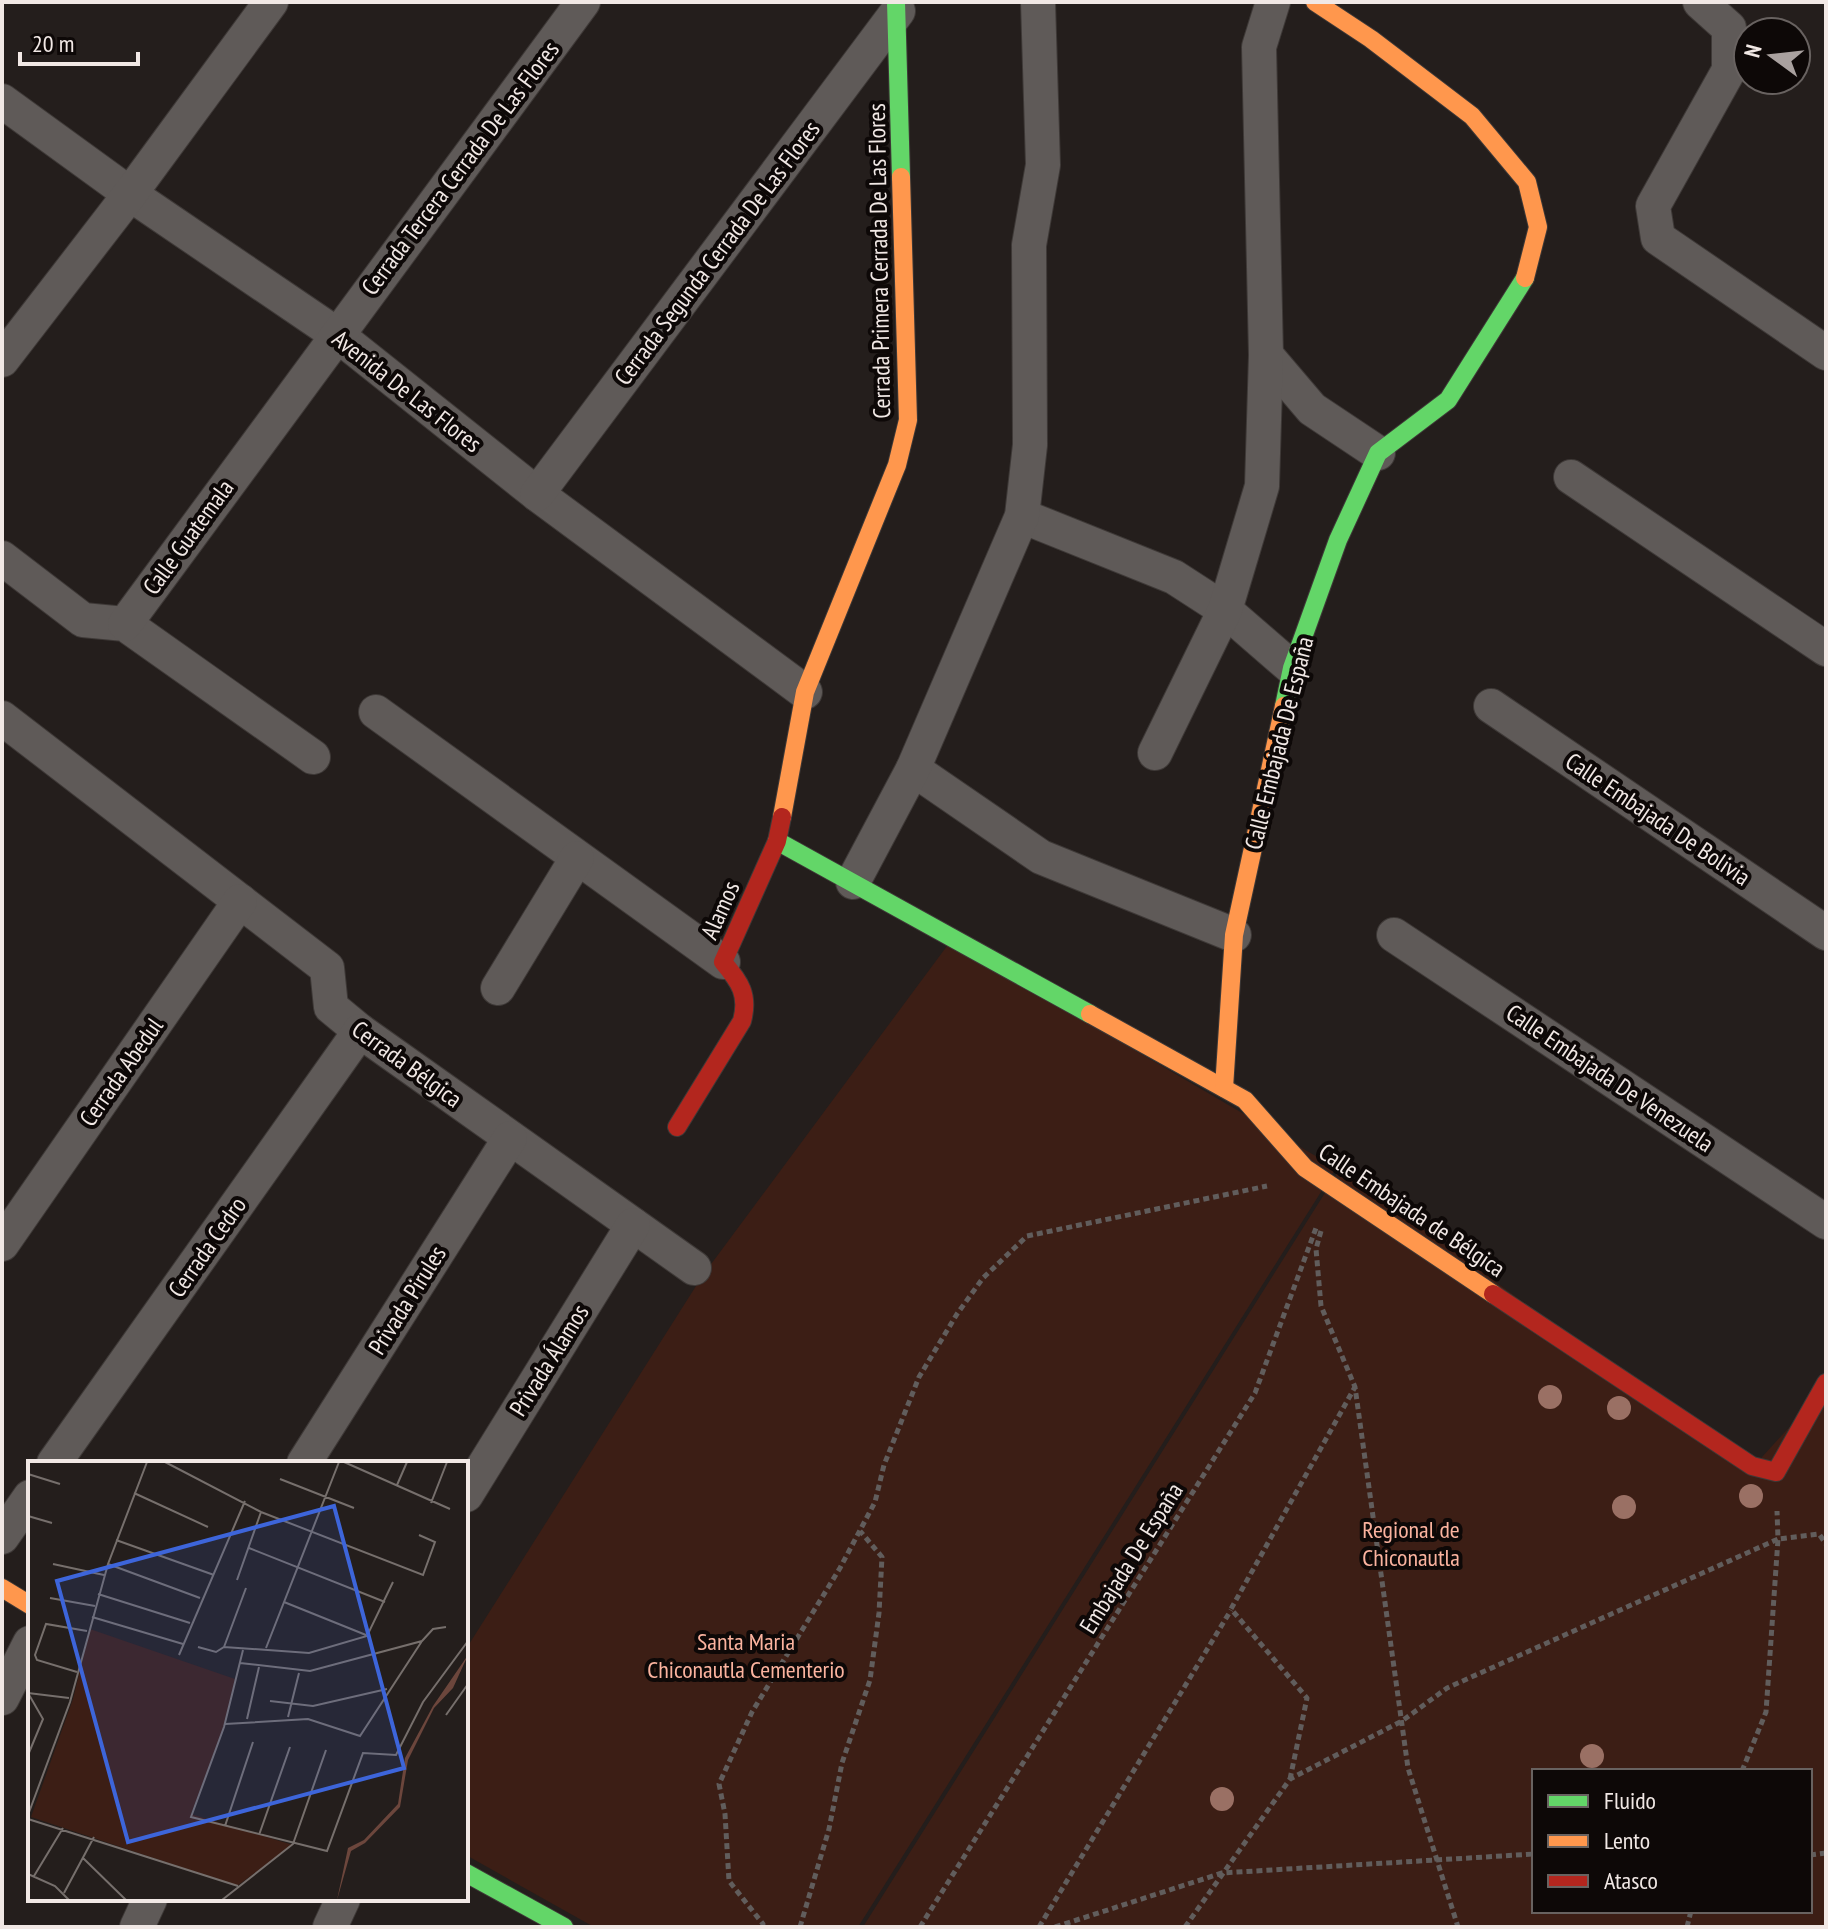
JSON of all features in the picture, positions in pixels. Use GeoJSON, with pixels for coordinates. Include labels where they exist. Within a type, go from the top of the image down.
{"type":"FeatureCollection","features":[{"type":"Feature","properties":{"kind":"street"},"geometry":{"type":"LineString","coordinates":[[2,360],[130,194],[271,2]]}},
{"type":"Feature","properties":{"kind":"street","name":"Cerrada Tercera Cerrada De Las Flores"},"geometry":{"type":"LineString","coordinates":[[336,334],[583,2]]}},
{"type":"Feature","properties":{"kind":"street"},"geometry":{"type":"LineString","coordinates":[[853,882],[913,769],[1022,516],[1030,445],[1029,245],[1043,165],[1038,2]]}},
{"type":"Feature","properties":{"kind":"street"},"geometry":{"type":"LineString","coordinates":[[1155,753],[1225,610],[1262,486],[1266,355],[1259,47],[1273,2]]}},
{"type":"Feature","properties":{"kind":"street","name":"Calle Embajada De España"},"geometry":{"type":"LineString","coordinates":[[1224,1088],[1234,935],[1292,668],[1338,540],[1378,453],[1448,400],[1526,276],[1538,227],[1527,182],[1472,116],[1371,39],[1315,2]]}},
{"type":"Feature","properties":{"kind":"street"},"geometry":{"type":"LineString","coordinates":[[1700,2],[1729,28],[1729,70],[1653,206],[1658,238],[1826,353]]}},
{"type":"Feature","properties":{"kind":"street","name":"Cerrada Segunda Cerrada De Las Flores"},"geometry":{"type":"LineString","coordinates":[[537,494],[897,7]]}},
{"type":"Feature","properties":{"kind":"street","name":"Cerrada Primera Cerrada De Las Flores"},"geometry":{"type":"LineString","coordinates":[[805,692],[897,465],[908,420],[897,7]]}},
{"type":"Feature","properties":{"kind":"street","name":"Avenida De Las Flores"},"geometry":{"type":"LineString","coordinates":[[2,101],[130,194],[336,334],[537,494],[805,692]]}},
{"type":"Feature","properties":{"kind":"street","name":"Calle Guatemala"},"geometry":{"type":"LineString","coordinates":[[125,624],[336,334]]}},
{"type":"Feature","properties":{"kind":"street"},"geometry":{"type":"LineString","coordinates":[[1266,355],[1312,409],[1378,453]]}},
{"type":"Feature","properties":{"kind":"street"},"geometry":{"type":"LineString","coordinates":[[1571,477],[1826,649]]}},
{"type":"Feature","properties":{"kind":"street"},"geometry":{"type":"LineString","coordinates":[[1022,516],[1174,577],[1225,610],[1292,668]]}},
{"type":"Feature","properties":{"kind":"street"},"geometry":{"type":"LineString","coordinates":[[2,558],[83,620],[125,624],[313,757]]}},
{"type":"Feature","properties":{"kind":"street","name":"Alamos"},"geometry":{"type":"LineString","coordinates":[[677,1127],[742,1021],[748,1003],[743,985],[723,962],[777,841],[805,692]]}},
{"type":"Feature","properties":{"kind":"street","name":"Calle Embajada De Bolivia"},"geometry":{"type":"LineString","coordinates":[[1491,706],[1826,933]]}},
{"type":"Feature","properties":{"kind":"street"},"geometry":{"type":"LineString","coordinates":[[376,712],[723,962]]}},
{"type":"Feature","properties":{"kind":"street","name":"Cerrada Bélgica"},"geometry":{"type":"LineString","coordinates":[[2,718],[327,968],[331,1007],[360,1031],[694,1268]]}},
{"type":"Feature","properties":{"kind":"street"},"geometry":{"type":"LineString","coordinates":[[913,769],[1041,857],[1234,935]]}},
{"type":"Feature","properties":{"kind":"street","name":"Calle Embajada de Bélgica"},"geometry":{"type":"LineString","coordinates":[[777,841],[1245,1100],[1305,1168],[1331,1187],[1752,1466],[1776,1472]]}},
{"type":"Feature","properties":{"kind":"street"},"geometry":{"type":"LineString","coordinates":[[498,988],[577,858]]}},
{"type":"Feature","properties":{"kind":"street","name":"Cerrada Abedul"},"geometry":{"type":"LineString","coordinates":[[2,1244],[240,901]]}},
{"type":"Feature","properties":{"kind":"street","name":"Calle Embajada De Venezuela"},"geometry":{"type":"LineString","coordinates":[[1394,935],[1826,1222]]}},
{"type":"Feature","properties":{"kind":"street","name":"Cerrada Cedro"},"geometry":{"type":"LineString","coordinates":[[55,1461],[360,1031]]}},
{"type":"Feature","properties":{"kind":"street","name":"Privada Pirules"},"geometry":{"type":"LineString","coordinates":[[305,1461],[510,1138]]}},
{"type":"Feature","properties":{"kind":"street","name":"Privada Álamos"},"geometry":{"type":"LineString","coordinates":[[468,1492],[633,1225]]}},
{"type":"Feature","properties":{"kind":"street"},"geometry":{"type":"LineString","coordinates":[[1776,1472],[1826,1383]]}},
{"type":"Feature","properties":{"kind":"street"},"geometry":{"type":"LineString","coordinates":[[2,1537],[28,1500]]}},
{"type":"Feature","properties":{"kind":"street"},"geometry":{"type":"LineString","coordinates":[[2,1588],[28,1604]]}},
{"type":"Feature","properties":{"kind":"street"},"geometry":{"type":"LineString","coordinates":[[2,1698],[28,1647]]}},
{"type":"Feature","properties":{"kind":"street"},"geometry":{"type":"LineString","coordinates":[[468,1874],[564,1927]]}},
{"type":"Feature","properties":{"kind":"street"},"geometry":{"type":"LineString","coordinates":[[137,1927],[149,1901]]}},
{"type":"Feature","properties":{"kind":"street"},"geometry":{"type":"LineString","coordinates":[[330,1927],[342,1901]]}},
{"type":"Feature","properties":{"kind":"path"},"geometry":{"type":"LineString","coordinates":[[762,1927],[763,1924],[729,1881],[725,1814],[719,1784],[752,1712],[840,1568],[875,1502],[884,1465],[919,1377],[957,1314],[983,1278],[1027,1236],[1289,1182],[1305,1168]]}},
{"type":"Feature","properties":{"kind":"path","name":"Embajada De España"},"geometry":{"type":"LineString","coordinates":[[920,1927],[1255,1393],[1331,1187]]}},
{"type":"Feature","properties":{"kind":"path"},"geometry":{"type":"LineString","coordinates":[[1323,1219],[1316,1249],[1321,1306],[1355,1387],[1408,1768],[1458,1927]]}},
{"type":"Feature","properties":{"kind":"path"},"geometry":{"type":"LineString","coordinates":[[1039,1927],[1231,1609],[1355,1387]]}},
{"type":"Feature","properties":{"kind":"path"},"geometry":{"type":"LineString","coordinates":[[1743,1769],[1766,1712],[1778,1539],[1776,1472]]}},
{"type":"Feature","properties":{"kind":"path"},"geometry":{"type":"LineString","coordinates":[[800,1927],[829,1829],[842,1763],[870,1680],[879,1613],[882,1557],[859,1530]]}},
{"type":"Feature","properties":{"kind":"path"},"geometry":{"type":"LineString","coordinates":[[1290,1779],[1402,1721],[1447,1688],[1778,1539],[1819,1534],[1826,1530]]}},
{"type":"Feature","properties":{"kind":"path"},"geometry":{"type":"LineString","coordinates":[[1819,1534],[1826,1544]]}},
{"type":"Feature","properties":{"kind":"path"},"geometry":{"type":"LineString","coordinates":[[1185,1927],[1290,1779],[1307,1698],[1231,1609]]}},
{"type":"Feature","properties":{"kind":"path"},"geometry":{"type":"LineString","coordinates":[[1055,1927],[1222,1873],[1532,1854]]}},
{"type":"Feature","properties":{"kind":"green space","name":"Santa Maria Chiconautla Cementerio"},"geometry":{"type":"Polygon","coordinates":[[[950,942],[1336,1168],[858,1927],[594,1927],[468,1856],[468,1646],[703,1275],[950,942]]]}},
{"type":"Feature","properties":{"kind":"green space","name":"Regional de Chiconautla"},"geometry":{"type":"Polygon","coordinates":[[[1340,1169],[1752,1468],[1826,1387],[1826,1927],[863,1927],[1340,1169]]]}},
{"type":"Feature","properties":{"kind":"traffic: fast"},"geometry":{"type":"LineString","coordinates":[[896,2],[901,177]]}},
{"type":"Feature","properties":{"kind":"traffic: fast"},"geometry":{"type":"LineString","coordinates":[[1284,706],[1292,668],[1338,540],[1378,453],[1448,400],[1525,278]]}},
{"type":"Feature","properties":{"kind":"traffic: fast"},"geometry":{"type":"LineString","coordinates":[[777,841],[1090,1014]]}},
{"type":"Feature","properties":{"kind":"traffic: fast"},"geometry":{"type":"LineString","coordinates":[[468,1874],[564,1927]]}},
{"type":"Feature","properties":{"kind":"traffic: slow"},"geometry":{"type":"LineString","coordinates":[[1315,2],[1371,39],[1472,116],[1527,182],[1538,227],[1525,278]]}},
{"type":"Feature","properties":{"kind":"traffic: slow"},"geometry":{"type":"LineString","coordinates":[[782,817],[805,692],[897,465],[908,420],[901,177]]}},
{"type":"Feature","properties":{"kind":"traffic: slow"},"geometry":{"type":"LineString","coordinates":[[1224,1088],[1234,935],[1284,706]]}},
{"type":"Feature","properties":{"kind":"traffic: slow"},"geometry":{"type":"LineString","coordinates":[[1090,1014],[1245,1100],[1305,1168],[1493,1294]]}},
{"type":"Feature","properties":{"kind":"traffic: slow"},"geometry":{"type":"LineString","coordinates":[[2,1588],[28,1604]]}},
{"type":"Feature","properties":{"kind":"traffic: jam"},"geometry":{"type":"LineString","coordinates":[[677,1127],[742,1021],[742,989],[723,962],[777,841],[782,817]]}},
{"type":"Feature","properties":{"kind":"traffic: jam"},"geometry":{"type":"LineString","coordinates":[[1493,1294],[1752,1466],[1776,1472],[1826,1383]]}}]}
